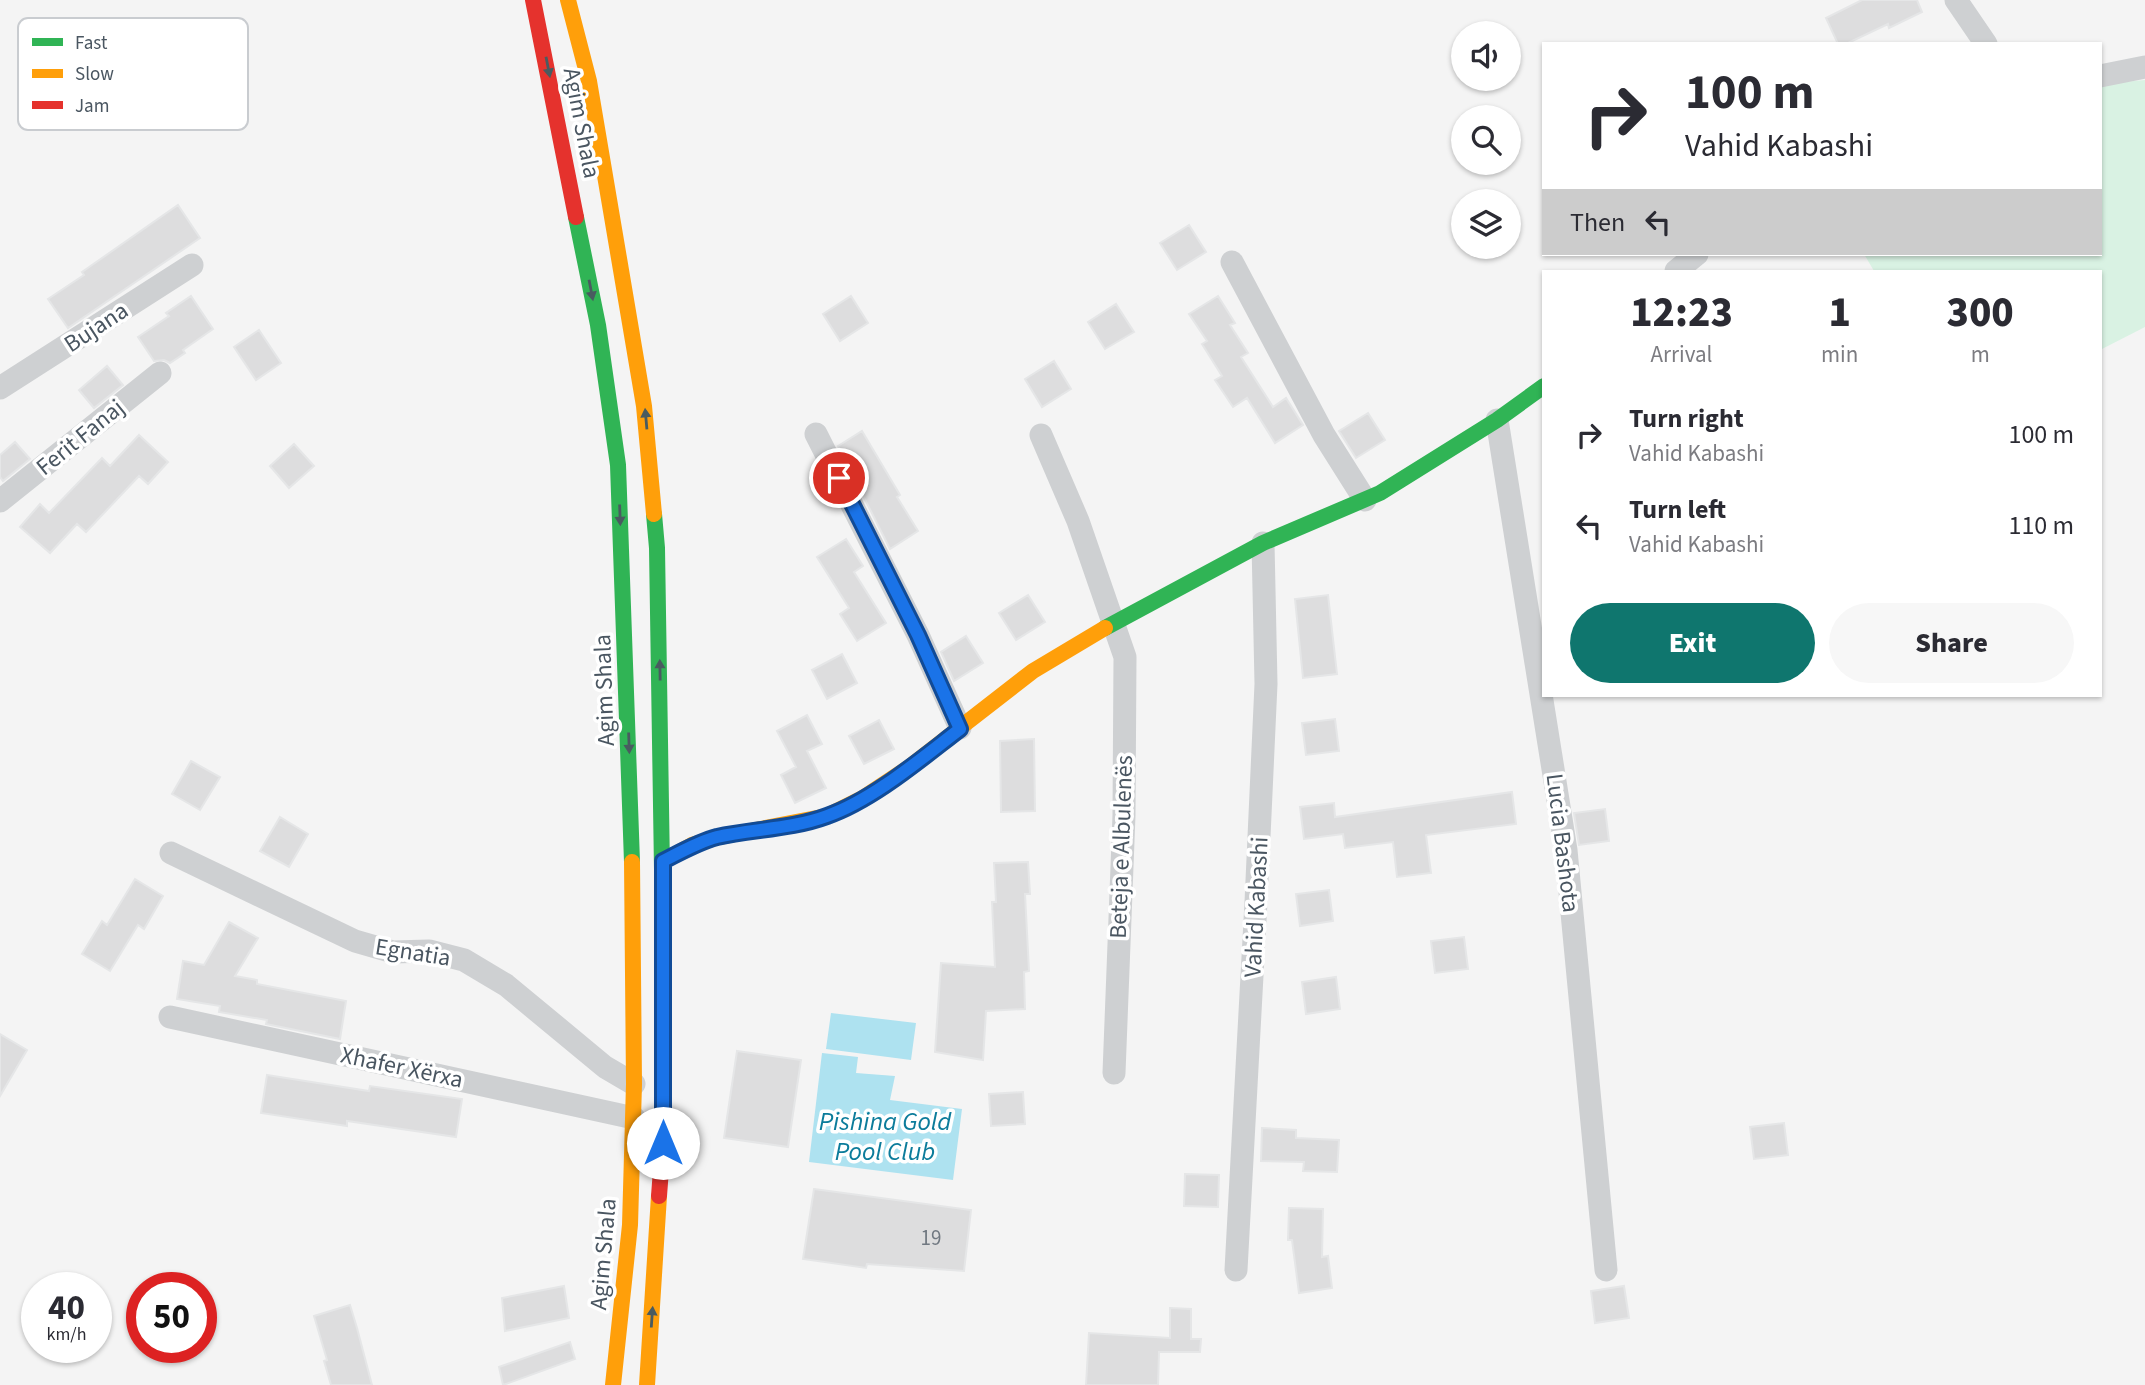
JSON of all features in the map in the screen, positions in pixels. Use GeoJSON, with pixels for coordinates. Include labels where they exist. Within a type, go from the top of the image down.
{"type":"FeatureCollection","features":[{"type":"Feature","properties":{"kind":"main road","name":"Agim Shala"},"geometry":{"type":"LineString","coordinates":[[533,0],[598,325],[618,465],[633,880],[634,1118],[630,1225],[613,1385]]}},
{"type":"Feature","properties":{"kind":"main road","name":"Agim Shala"},"geometry":{"type":"LineString","coordinates":[[568,0],[589,81],[644,406],[657,548],[663,861],[663,1143],[647,1385]]}},
{"type":"Feature","properties":{"kind":"main road"},"geometry":{"type":"LineString","coordinates":[[663,861],[692,845],[827,816],[863,799],[960,729],[1032,671],[1114,623],[1263,543],[1380,494],[1497,420],[1542,387]]}},
{"type":"Feature","properties":{"kind":"street"},"geometry":{"type":"LineString","coordinates":[[1956,0],[1985,42]]}},
{"type":"Feature","properties":{"kind":"street"},"geometry":{"type":"LineString","coordinates":[[2102,76],[2145,67]]}},
{"type":"Feature","properties":{"kind":"street"},"geometry":{"type":"LineString","coordinates":[[1677,270],[1695,256]]}},
{"type":"Feature","properties":{"kind":"street"},"geometry":{"type":"LineString","coordinates":[[1232,262],[1324,435],[1365,500]]}},
{"type":"Feature","properties":{"kind":"street","name":"Bujana"},"geometry":{"type":"LineString","coordinates":[[0,388],[192,265]]}},
{"type":"Feature","properties":{"kind":"street","name":"Ferit Fanaj"},"geometry":{"type":"LineString","coordinates":[[0,501],[160,373]]}},
{"type":"Feature","properties":{"kind":"street","name":"Lucia Bashota"},"geometry":{"type":"LineString","coordinates":[[1497,420],[1566,850],[1606,1269]]}},
{"type":"Feature","properties":{"kind":"street"},"geometry":{"type":"LineString","coordinates":[[816,435],[918,635],[960,729]]}},
{"type":"Feature","properties":{"kind":"street","name":"Beteja e Albulenës"},"geometry":{"type":"LineString","coordinates":[[1041,435],[1078,521],[1125,657],[1124,815],[1114,1073]]}},
{"type":"Feature","properties":{"kind":"street","name":"Vahid Kabashi"},"geometry":{"type":"LineString","coordinates":[[1236,1270],[1257,889],[1265,684],[1263,543]]}},
{"type":"Feature","properties":{"kind":"street","name":"Egnatia"},"geometry":{"type":"LineString","coordinates":[[171,853],[355,941],[393,952],[429,951],[464,960],[506,985],[605,1067],[634,1084]]}},
{"type":"Feature","properties":{"kind":"street","name":"Xhafer Xërxa"},"geometry":{"type":"LineString","coordinates":[[170,1017],[634,1118]]}},
{"type":"Feature","properties":{"kind":"green space"},"geometry":{"type":"Polygon","coordinates":[[[2145,80],[2145,327],[2102,349],[2102,270],[1873,270],[1865,256],[2102,256],[2102,84],[2145,80]]]}},
{"type":"Feature","properties":{"kind":"water"},"geometry":{"type":"Polygon","coordinates":[[[831,1013],[916,1023],[911,1060],[826,1049],[831,1013]]]}},
{"type":"Feature","properties":{"kind":"water","name":"Pishina Gold Pool Club"},"geometry":{"type":"Polygon","coordinates":[[[822,1053],[858,1057],[856,1073],[895,1076],[890,1100],[962,1109],[953,1180],[809,1162],[822,1053]]]}},
{"type":"Feature","properties":{"kind":"building"},"geometry":{"type":"Polygon","coordinates":[[[1862,0],[1917,0],[1922,12],[1850,42],[1837,42],[1826,18],[1862,0]]]}},
{"type":"Feature","properties":{"kind":"building"},"geometry":{"type":"Polygon","coordinates":[[[178,205],[200,238],[68,328],[48,299],[178,205]]]}},
{"type":"Feature","properties":{"kind":"building"},"geometry":{"type":"Polygon","coordinates":[[[1189,225],[1206,252],[1177,270],[1160,243],[1189,225]]]}},
{"type":"Feature","properties":{"kind":"building"},"geometry":{"type":"Polygon","coordinates":[[[191,296],[213,329],[183,350],[185,353],[170,363],[164,360],[154,361],[138,337],[169,316],[166,313],[191,296]]]}},
{"type":"Feature","properties":{"kind":"building"},"geometry":{"type":"Polygon","coordinates":[[[851,296],[868,323],[840,341],[823,314],[851,296]]]}},
{"type":"Feature","properties":{"kind":"building"},"geometry":{"type":"Polygon","coordinates":[[[1218,296],[1235,323],[1230,325],[1248,353],[1241,357],[1273,407],[1286,398],[1303,425],[1275,443],[1247,398],[1233,407],[1215,380],[1222,376],[1202,344],[1207,341],[1189,314],[1218,296]]]}},
{"type":"Feature","properties":{"kind":"building"},"geometry":{"type":"Polygon","coordinates":[[[1116,304],[1134,332],[1105,349],[1088,322],[1116,304]]]}},
{"type":"Feature","properties":{"kind":"building"},"geometry":{"type":"Polygon","coordinates":[[[259,330],[281,363],[256,380],[234,347],[259,330]]]}},
{"type":"Feature","properties":{"kind":"building"},"geometry":{"type":"Polygon","coordinates":[[[1054,361],[1071,389],[1042,407],[1025,379],[1054,361]]]}},
{"type":"Feature","properties":{"kind":"building"},"geometry":{"type":"Polygon","coordinates":[[[107,366],[123,385],[94,408],[79,390],[107,366]]]}},
{"type":"Feature","properties":{"kind":"building"},"geometry":{"type":"Polygon","coordinates":[[[1368,413],[1385,440],[1356,458],[1339,431],[1368,413]]]}},
{"type":"Feature","properties":{"kind":"building"},"geometry":{"type":"Polygon","coordinates":[[[862,431],[918,531],[890,549],[838,446],[862,431]]]}},
{"type":"Feature","properties":{"kind":"building"},"geometry":{"type":"Polygon","coordinates":[[[139,435],[168,462],[148,484],[139,476],[86,532],[77,524],[50,553],[20,527],[40,504],[49,513],[102,458],[110,466],[139,435]]]}},
{"type":"Feature","properties":{"kind":"building"},"geometry":{"type":"Polygon","coordinates":[[[15,442],[30,459],[3,481],[0,477],[0,455],[15,442]]]}},
{"type":"Feature","properties":{"kind":"building"},"geometry":{"type":"Polygon","coordinates":[[[294,444],[314,466],[289,488],[270,466],[294,444]]]}},
{"type":"Feature","properties":{"kind":"building"},"geometry":{"type":"Polygon","coordinates":[[[846,539],[863,566],[854,572],[886,623],[857,641],[840,614],[849,608],[817,557],[846,539]]]}},
{"type":"Feature","properties":{"kind":"building"},"geometry":{"type":"Polygon","coordinates":[[[1028,595],[1045,622],[1016,640],[999,613],[1028,595]]]}},
{"type":"Feature","properties":{"kind":"building"},"geometry":{"type":"Polygon","coordinates":[[[1328,595],[1337,674],[1303,678],[1295,599],[1328,595]]]}},
{"type":"Feature","properties":{"kind":"building"},"geometry":{"type":"Polygon","coordinates":[[[966,636],[983,663],[954,681],[941,652],[966,636]]]}},
{"type":"Feature","properties":{"kind":"building"},"geometry":{"type":"Polygon","coordinates":[[[842,654],[857,683],[827,699],[812,670],[842,654]]]}},
{"type":"Feature","properties":{"kind":"building"},"geometry":{"type":"Polygon","coordinates":[[[807,715],[822,744],[807,751],[826,788],[795,803],[781,775],[796,767],[777,731],[807,715]]]}},
{"type":"Feature","properties":{"kind":"building"},"geometry":{"type":"Polygon","coordinates":[[[1335,719],[1339,751],[1306,755],[1302,723],[1335,719]]]}},
{"type":"Feature","properties":{"kind":"building"},"geometry":{"type":"Polygon","coordinates":[[[879,720],[894,749],[864,764],[849,736],[879,720]]]}},
{"type":"Feature","properties":{"kind":"building"},"geometry":{"type":"Polygon","coordinates":[[[1034,739],[1035,811],[1001,812],[1000,741],[1034,739]]]}},
{"type":"Feature","properties":{"kind":"building"},"geometry":{"type":"Polygon","coordinates":[[[191,761],[220,777],[200,810],[172,794],[191,761]]]}},
{"type":"Feature","properties":{"kind":"building"},"geometry":{"type":"Polygon","coordinates":[[[1512,792],[1516,824],[1426,835],[1431,873],[1397,877],[1393,842],[1345,848],[1343,834],[1304,839],[1300,807],[1334,803],[1335,817],[1512,792]]]}},
{"type":"Feature","properties":{"kind":"building"},"geometry":{"type":"Polygon","coordinates":[[[1605,809],[1609,841],[1579,845],[1574,813],[1605,809]]]}},
{"type":"Feature","properties":{"kind":"building"},"geometry":{"type":"Polygon","coordinates":[[[280,817],[308,834],[289,867],[260,851],[280,817]]]}},
{"type":"Feature","properties":{"kind":"building"},"geometry":{"type":"Polygon","coordinates":[[[1028,862],[1030,894],[1025,894],[1029,971],[1024,972],[1025,1009],[986,1011],[983,1060],[935,1052],[941,963],[995,967],[992,902],[996,902],[994,863],[1028,862]]]}},
{"type":"Feature","properties":{"kind":"building"},"geometry":{"type":"Polygon","coordinates":[[[135,879],[163,896],[144,929],[138,925],[110,971],[82,954],[102,921],[107,925],[135,879]]]}},
{"type":"Feature","properties":{"kind":"building"},"geometry":{"type":"Polygon","coordinates":[[[1329,890],[1333,921],[1300,926],[1296,894],[1329,890]]]}},
{"type":"Feature","properties":{"kind":"building"},"geometry":{"type":"Polygon","coordinates":[[[229,922],[258,938],[235,976],[257,980],[257,984],[346,1001],[340,1039],[266,1024],[267,1020],[219,1012],[220,1006],[177,999],[183,961],[204,965],[229,922]]]}},
{"type":"Feature","properties":{"kind":"building"},"geometry":{"type":"Polygon","coordinates":[[[1464,937],[1468,969],[1435,973],[1431,941],[1464,937]]]}},
{"type":"Feature","properties":{"kind":"building"},"geometry":{"type":"Polygon","coordinates":[[[1336,977],[1340,1009],[1306,1014],[1302,982],[1336,977]]]}},
{"type":"Feature","properties":{"kind":"building"},"geometry":{"type":"Polygon","coordinates":[[[0,1034],[27,1050],[0,1096],[0,1034]]]}},
{"type":"Feature","properties":{"kind":"building"},"geometry":{"type":"Polygon","coordinates":[[[737,1051],[801,1060],[788,1147],[724,1138],[737,1051]]]}},
{"type":"Feature","properties":{"kind":"building"},"geometry":{"type":"Polygon","coordinates":[[[267,1075],[369,1091],[370,1086],[462,1099],[456,1137],[347,1121],[347,1126],[261,1113],[267,1075]]]}},
{"type":"Feature","properties":{"kind":"building"},"geometry":{"type":"Polygon","coordinates":[[[1023,1092],[1025,1124],[991,1126],[989,1094],[1023,1092]]]}},
{"type":"Feature","properties":{"kind":"building"},"geometry":{"type":"Polygon","coordinates":[[[1784,1123],[1788,1155],[1754,1159],[1750,1127],[1784,1123]]]}},
{"type":"Feature","properties":{"kind":"building"},"geometry":{"type":"Polygon","coordinates":[[[1262,1128],[1296,1130],[1296,1138],[1339,1140],[1337,1172],[1303,1171],[1304,1162],[1261,1161],[1262,1128]]]}},
{"type":"Feature","properties":{"kind":"building"},"geometry":{"type":"Polygon","coordinates":[[[1185,1174],[1219,1175],[1218,1207],[1184,1206],[1185,1174]]]}},
{"type":"Feature","properties":{"kind":"building"},"geometry":{"type":"Polygon","coordinates":[[[814,1189],[971,1210],[964,1271],[867,1264],[866,1268],[803,1259],[814,1189]]]}},
{"type":"Feature","properties":{"kind":"building"},"geometry":{"type":"Polygon","coordinates":[[[1289,1208],[1323,1209],[1322,1257],[1328,1256],[1332,1288],[1299,1293],[1292,1240],[1288,1240],[1289,1208]]]}},
{"type":"Feature","properties":{"kind":"building"},"geometry":{"type":"Polygon","coordinates":[[[564,1286],[569,1318],[505,1331],[502,1298],[564,1286]]]}},
{"type":"Feature","properties":{"kind":"building"},"geometry":{"type":"Polygon","coordinates":[[[1624,1286],[1629,1318],[1595,1323],[1591,1291],[1624,1286]]]}},
{"type":"Feature","properties":{"kind":"building"},"geometry":{"type":"Polygon","coordinates":[[[350,1305],[372,1385],[331,1385],[324,1361],[327,1360],[314,1316],[350,1305]]]}},
{"type":"Feature","properties":{"kind":"building"},"geometry":{"type":"Polygon","coordinates":[[[1170,1308],[1191,1309],[1191,1339],[1201,1339],[1200,1352],[1159,1352],[1158,1385],[1086,1385],[1089,1333],[1170,1338],[1170,1308]]]}},
{"type":"Feature","properties":{"kind":"building"},"geometry":{"type":"Polygon","coordinates":[[[570,1342],[575,1359],[503,1385],[499,1367],[570,1342]]]}},
{"type":"Feature","properties":{"kind":"traffic: fast"},"geometry":{"type":"LineString","coordinates":[[576,217],[598,325],[618,465],[632,862]]}},
{"type":"Feature","properties":{"kind":"traffic: fast"},"geometry":{"type":"LineString","coordinates":[[1105,628],[1263,543],[1380,493],[1497,420],[1542,387]]}},
{"type":"Feature","properties":{"kind":"traffic: fast"},"geometry":{"type":"LineString","coordinates":[[654,514],[657,548],[663,934]]}},
{"type":"Feature","properties":{"kind":"traffic: slow"},"geometry":{"type":"LineString","coordinates":[[568,0],[589,81],[644,406],[654,514]]}},
{"type":"Feature","properties":{"kind":"traffic: slow"},"geometry":{"type":"LineString","coordinates":[[663,861],[692,845],[827,816],[863,798],[908,768],[1033,671],[1105,628]]}},
{"type":"Feature","properties":{"kind":"traffic: slow"},"geometry":{"type":"LineString","coordinates":[[613,1385],[630,1225],[634,1084],[632,862]]}},
{"type":"Feature","properties":{"kind":"traffic: slow"},"geometry":{"type":"LineString","coordinates":[[647,1385],[659,1196]]}},
{"type":"Feature","properties":{"kind":"traffic: jam"},"geometry":{"type":"LineString","coordinates":[[533,0],[576,217]]}},
{"type":"Feature","properties":{"kind":"traffic: jam"},"geometry":{"type":"LineString","coordinates":[[659,1196],[663,1143],[663,934]]}},
{"type":"Feature","properties":{"kind":"route"},"geometry":{"type":"LineString","coordinates":[[663,1143],[663,861],[692,845],[715,838],[827,816],[863,799],[960,729],[918,635],[839,478]]}}]}
